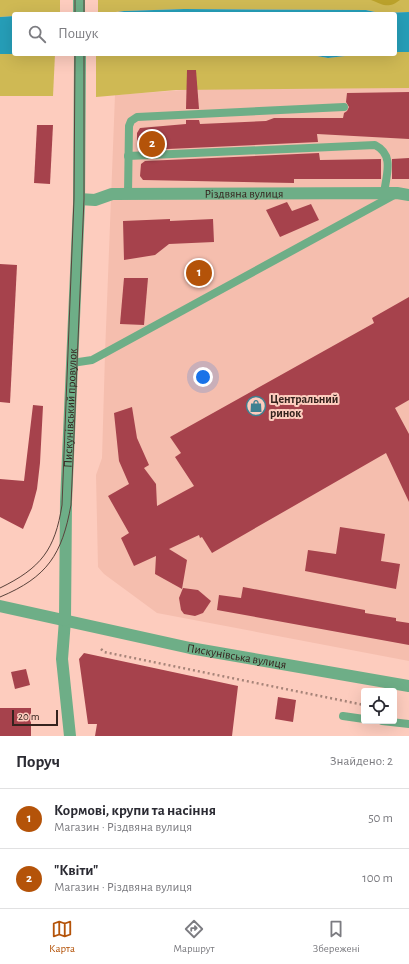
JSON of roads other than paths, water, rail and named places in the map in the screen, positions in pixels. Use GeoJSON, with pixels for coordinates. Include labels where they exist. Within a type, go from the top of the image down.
{"type":"FeatureCollection","features":[{"type":"Feature","properties":{"kind":"street"},"geometry":{"type":"LineString","coordinates":[[79,0],[80,12]]}},
{"type":"Feature","properties":{"kind":"street","name":"Пискунівський провулок"},"geometry":{"type":"LineString","coordinates":[[70,736],[62,659],[65,620],[66,502],[79,199],[80,56]]}},
{"type":"Feature","properties":{"kind":"street","name":"Різдвяна вулиця"},"geometry":{"type":"LineString","coordinates":[[79,199],[95,200],[112,194],[403,194]]}},
{"type":"Feature","properties":{"kind":"street","name":"Пискунівська вулиця"},"geometry":{"type":"LineString","coordinates":[[0,606],[190,648],[409,686]]}},
{"type":"Feature","properties":{"kind":"lane"},"geometry":{"type":"LineString","coordinates":[[128,194],[128,126],[131,121],[137,117],[344,107]]}},
{"type":"Feature","properties":{"kind":"lane"},"geometry":{"type":"LineString","coordinates":[[128,156],[375,145],[385,151],[388,158],[384,194]]}},
{"type":"Feature","properties":{"kind":"lane"},"geometry":{"type":"LineString","coordinates":[[72,363],[92,360],[403,194]]}},
{"type":"Feature","properties":{"kind":"lane"},"geometry":{"type":"LineString","coordinates":[[343,716],[361,719]]}},
{"type":"Feature","properties":{"kind":"lane"},"geometry":{"type":"LineString","coordinates":[[397,723],[409,724]]}},
{"type":"Feature","properties":{"kind":"water"},"geometry":{"type":"Polygon","coordinates":[[[184,9],[366,10],[375,12],[118,12],[184,9]]]}},
{"type":"Feature","properties":{"kind":"water"},"geometry":{"type":"Polygon","coordinates":[[[397,12],[409,12],[409,52],[397,52],[397,12]]]}},
{"type":"Feature","properties":{"kind":"water"},"geometry":{"type":"Polygon","coordinates":[[[12,16],[12,54],[0,54],[0,17],[12,16]]]}},
{"type":"Feature","properties":{"kind":"water"},"geometry":{"type":"Polygon","coordinates":[[[317,56],[345,56],[328,58],[317,56]]]}},
{"type":"Feature","properties":{"kind":"tram line"},"geometry":{"type":"LineString","coordinates":[[75,0],[75,12]]}},
{"type":"Feature","properties":{"kind":"tram line"},"geometry":{"type":"LineString","coordinates":[[84,0],[84,12]]}},
{"type":"Feature","properties":{"kind":"tram line"},"geometry":{"type":"LineString","coordinates":[[0,588],[26,573],[44,556],[55,534],[62,505],[74,199],[75,56]]}},
{"type":"Feature","properties":{"kind":"tram line"},"geometry":{"type":"LineString","coordinates":[[0,597],[30,581],[50,562],[63,537],[71,505],[84,199],[84,56]]}},
{"type":"Feature","properties":{"kind":"place","name":"\"Квіти\""},"geometry":{"type":"Point","coordinates":[152,144]}},
{"type":"Feature","properties":{"kind":"place","name":"Кормові, крупи та насіння"},"geometry":{"type":"Point","coordinates":[199,273]}},
{"type":"Feature","properties":{"kind":"place","name":"Центральний ринок"},"geometry":{"type":"Point","coordinates":[256,406]}}]}
